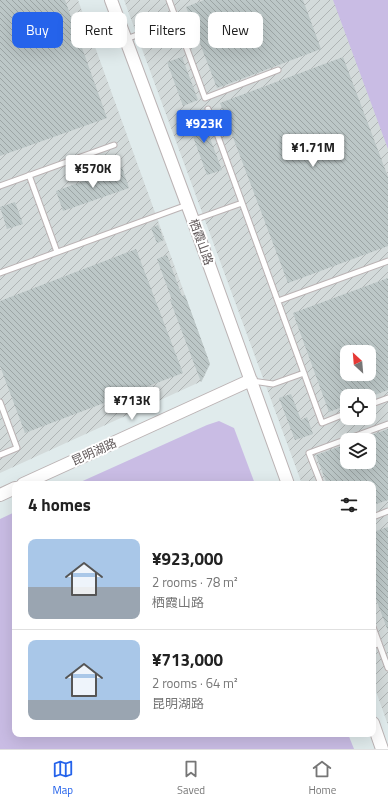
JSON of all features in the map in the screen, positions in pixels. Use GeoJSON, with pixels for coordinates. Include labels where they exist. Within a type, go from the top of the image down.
{"type":"FeatureCollection","features":[{"type":"Feature","properties":{"kind":"street","name":"栖霞山路"},"geometry":{"type":"LineString","coordinates":[[111,0],[115,12]]}},
{"type":"Feature","properties":{"kind":"street","name":"栖霞山路"},"geometry":{"type":"LineString","coordinates":[[127,45],[193,220],[287,481]]}},
{"type":"Feature","properties":{"kind":"street","name":"昆明湖路"},"geometry":{"type":"LineString","coordinates":[[30,481],[251,380]]}},
{"type":"Feature","properties":{"kind":"street"},"geometry":{"type":"LineString","coordinates":[[0,495],[12,489]]}},
{"type":"Feature","properties":{"kind":"street"},"geometry":{"type":"LineString","coordinates":[[376,732],[382,749]]}},
{"type":"Feature","properties":{"kind":"lane"},"geometry":{"type":"LineString","coordinates":[[171,1],[174,12]]}},
{"type":"Feature","properties":{"kind":"lane"},"geometry":{"type":"LineString","coordinates":[[186,48],[205,98],[278,70]]}},
{"type":"Feature","properties":{"kind":"lane"},"geometry":{"type":"LineString","coordinates":[[208,109],[322,423],[340,416]]}},
{"type":"Feature","properties":{"kind":"lane"},"geometry":{"type":"LineString","coordinates":[[0,186],[114,145]]}},
{"type":"Feature","properties":{"kind":"lane"},"geometry":{"type":"LineString","coordinates":[[30,175],[57,252]]}},
{"type":"Feature","properties":{"kind":"lane"},"geometry":{"type":"LineString","coordinates":[[193,220],[242,203]]}},
{"type":"Feature","properties":{"kind":"lane"},"geometry":{"type":"LineString","coordinates":[[0,273],[186,204]]}},
{"type":"Feature","properties":{"kind":"lane"},"geometry":{"type":"LineString","coordinates":[[278,301],[388,260]]}},
{"type":"Feature","properties":{"kind":"lane"},"geometry":{"type":"LineString","coordinates":[[251,380],[273,384],[304,373]]}},
{"type":"Feature","properties":{"kind":"lane"},"geometry":{"type":"LineString","coordinates":[[376,402],[388,398]]}},
{"type":"Feature","properties":{"kind":"lane"},"geometry":{"type":"LineString","coordinates":[[0,402],[17,448],[0,455]]}},
{"type":"Feature","properties":{"kind":"lane"},"geometry":{"type":"LineString","coordinates":[[320,481],[309,453],[388,424]]}},
{"type":"Feature","properties":{"kind":"lane"},"geometry":{"type":"LineString","coordinates":[[376,516],[388,511]]}},
{"type":"Feature","properties":{"kind":"lane"},"geometry":{"type":"LineString","coordinates":[[376,636],[388,668]]}},
{"type":"Feature","properties":{"kind":"shaded area"},"geometry":{"type":"Polygon","coordinates":[[[0,0],[78,0],[82,12],[71,12],[71,48],[95,48],[210,364],[202,381],[0,473],[0,0]]]}},
{"type":"Feature","properties":{"kind":"shaded area"},"geometry":{"type":"Polygon","coordinates":[[[124,0],[388,0],[388,725],[376,691],[376,481],[301,481],[142,48],[200,48],[200,12],[135,12],[135,30],[124,0]]]}},
{"type":"Feature","properties":{"kind":"shaded area"},"geometry":{"type":"Polygon","coordinates":[[[333,0],[388,0],[388,149],[333,0]]]}},
{"type":"Feature","properties":{"kind":"shaded area"},"geometry":{"type":"Polygon","coordinates":[[[219,421],[234,428],[254,481],[83,481],[219,421]]]}},
{"type":"Feature","properties":{"kind":"shaded area"},"geometry":{"type":"Polygon","coordinates":[[[12,513],[12,737],[349,737],[354,749],[0,749],[0,519],[12,513]]]}},
{"type":"Feature","properties":{"kind":"building"},"geometry":{"type":"Polygon","coordinates":[[[0,0],[65,0],[71,17],[71,48],[82,48],[107,118],[0,156],[0,0]]]}},
{"type":"Feature","properties":{"kind":"building"},"geometry":{"type":"Polygon","coordinates":[[[204,0],[303,0],[321,49],[217,88],[200,44],[200,12],[188,12],[186,7],[204,0]]]}},
{"type":"Feature","properties":{"kind":"building"},"geometry":{"type":"Polygon","coordinates":[[[182,57],[198,100],[183,106],[167,62],[182,57]]]}},
{"type":"Feature","properties":{"kind":"building"},"geometry":{"type":"Polygon","coordinates":[[[343,57],[388,177],[388,246],[288,283],[220,103],[343,57]]]}},
{"type":"Feature","properties":{"kind":"building"},"geometry":{"type":"Polygon","coordinates":[[[200,112],[222,170],[207,175],[186,117],[200,112]]]}},
{"type":"Feature","properties":{"kind":"building"},"geometry":{"type":"Polygon","coordinates":[[[122,167],[129,188],[63,211],[56,191],[122,167]]]}},
{"type":"Feature","properties":{"kind":"building"},"geometry":{"type":"Polygon","coordinates":[[[15,202],[23,224],[7,229],[0,207],[15,202]]]}},
{"type":"Feature","properties":{"kind":"building"},"geometry":{"type":"Polygon","coordinates":[[[158,225],[164,240],[157,243],[151,228],[158,225]]]}},
{"type":"Feature","properties":{"kind":"building"},"geometry":{"type":"Polygon","coordinates":[[[136,249],[183,373],[25,433],[0,366],[0,301],[136,249]]]}},
{"type":"Feature","properties":{"kind":"building"},"geometry":{"type":"Polygon","coordinates":[[[167,255],[182,296],[185,295],[210,364],[201,382],[170,300],[172,300],[157,259],[167,255]]]}},
{"type":"Feature","properties":{"kind":"building"},"geometry":{"type":"Polygon","coordinates":[[[388,278],[388,390],[376,394],[376,389],[340,389],[340,408],[329,412],[293,313],[388,278]]]}},
{"type":"Feature","properties":{"kind":"building"},"geometry":{"type":"Polygon","coordinates":[[[291,394],[301,420],[307,417],[313,434],[295,440],[279,398],[291,394]]]}},
{"type":"Feature","properties":{"kind":"building"},"geometry":{"type":"Polygon","coordinates":[[[388,429],[388,500],[376,504],[376,481],[326,481],[316,455],[340,446],[340,469],[376,469],[376,433],[388,429]]]}},
{"type":"Feature","properties":{"kind":"building"},"geometry":{"type":"Polygon","coordinates":[[[388,527],[388,631],[376,599],[376,531],[388,527]]]}}]}
